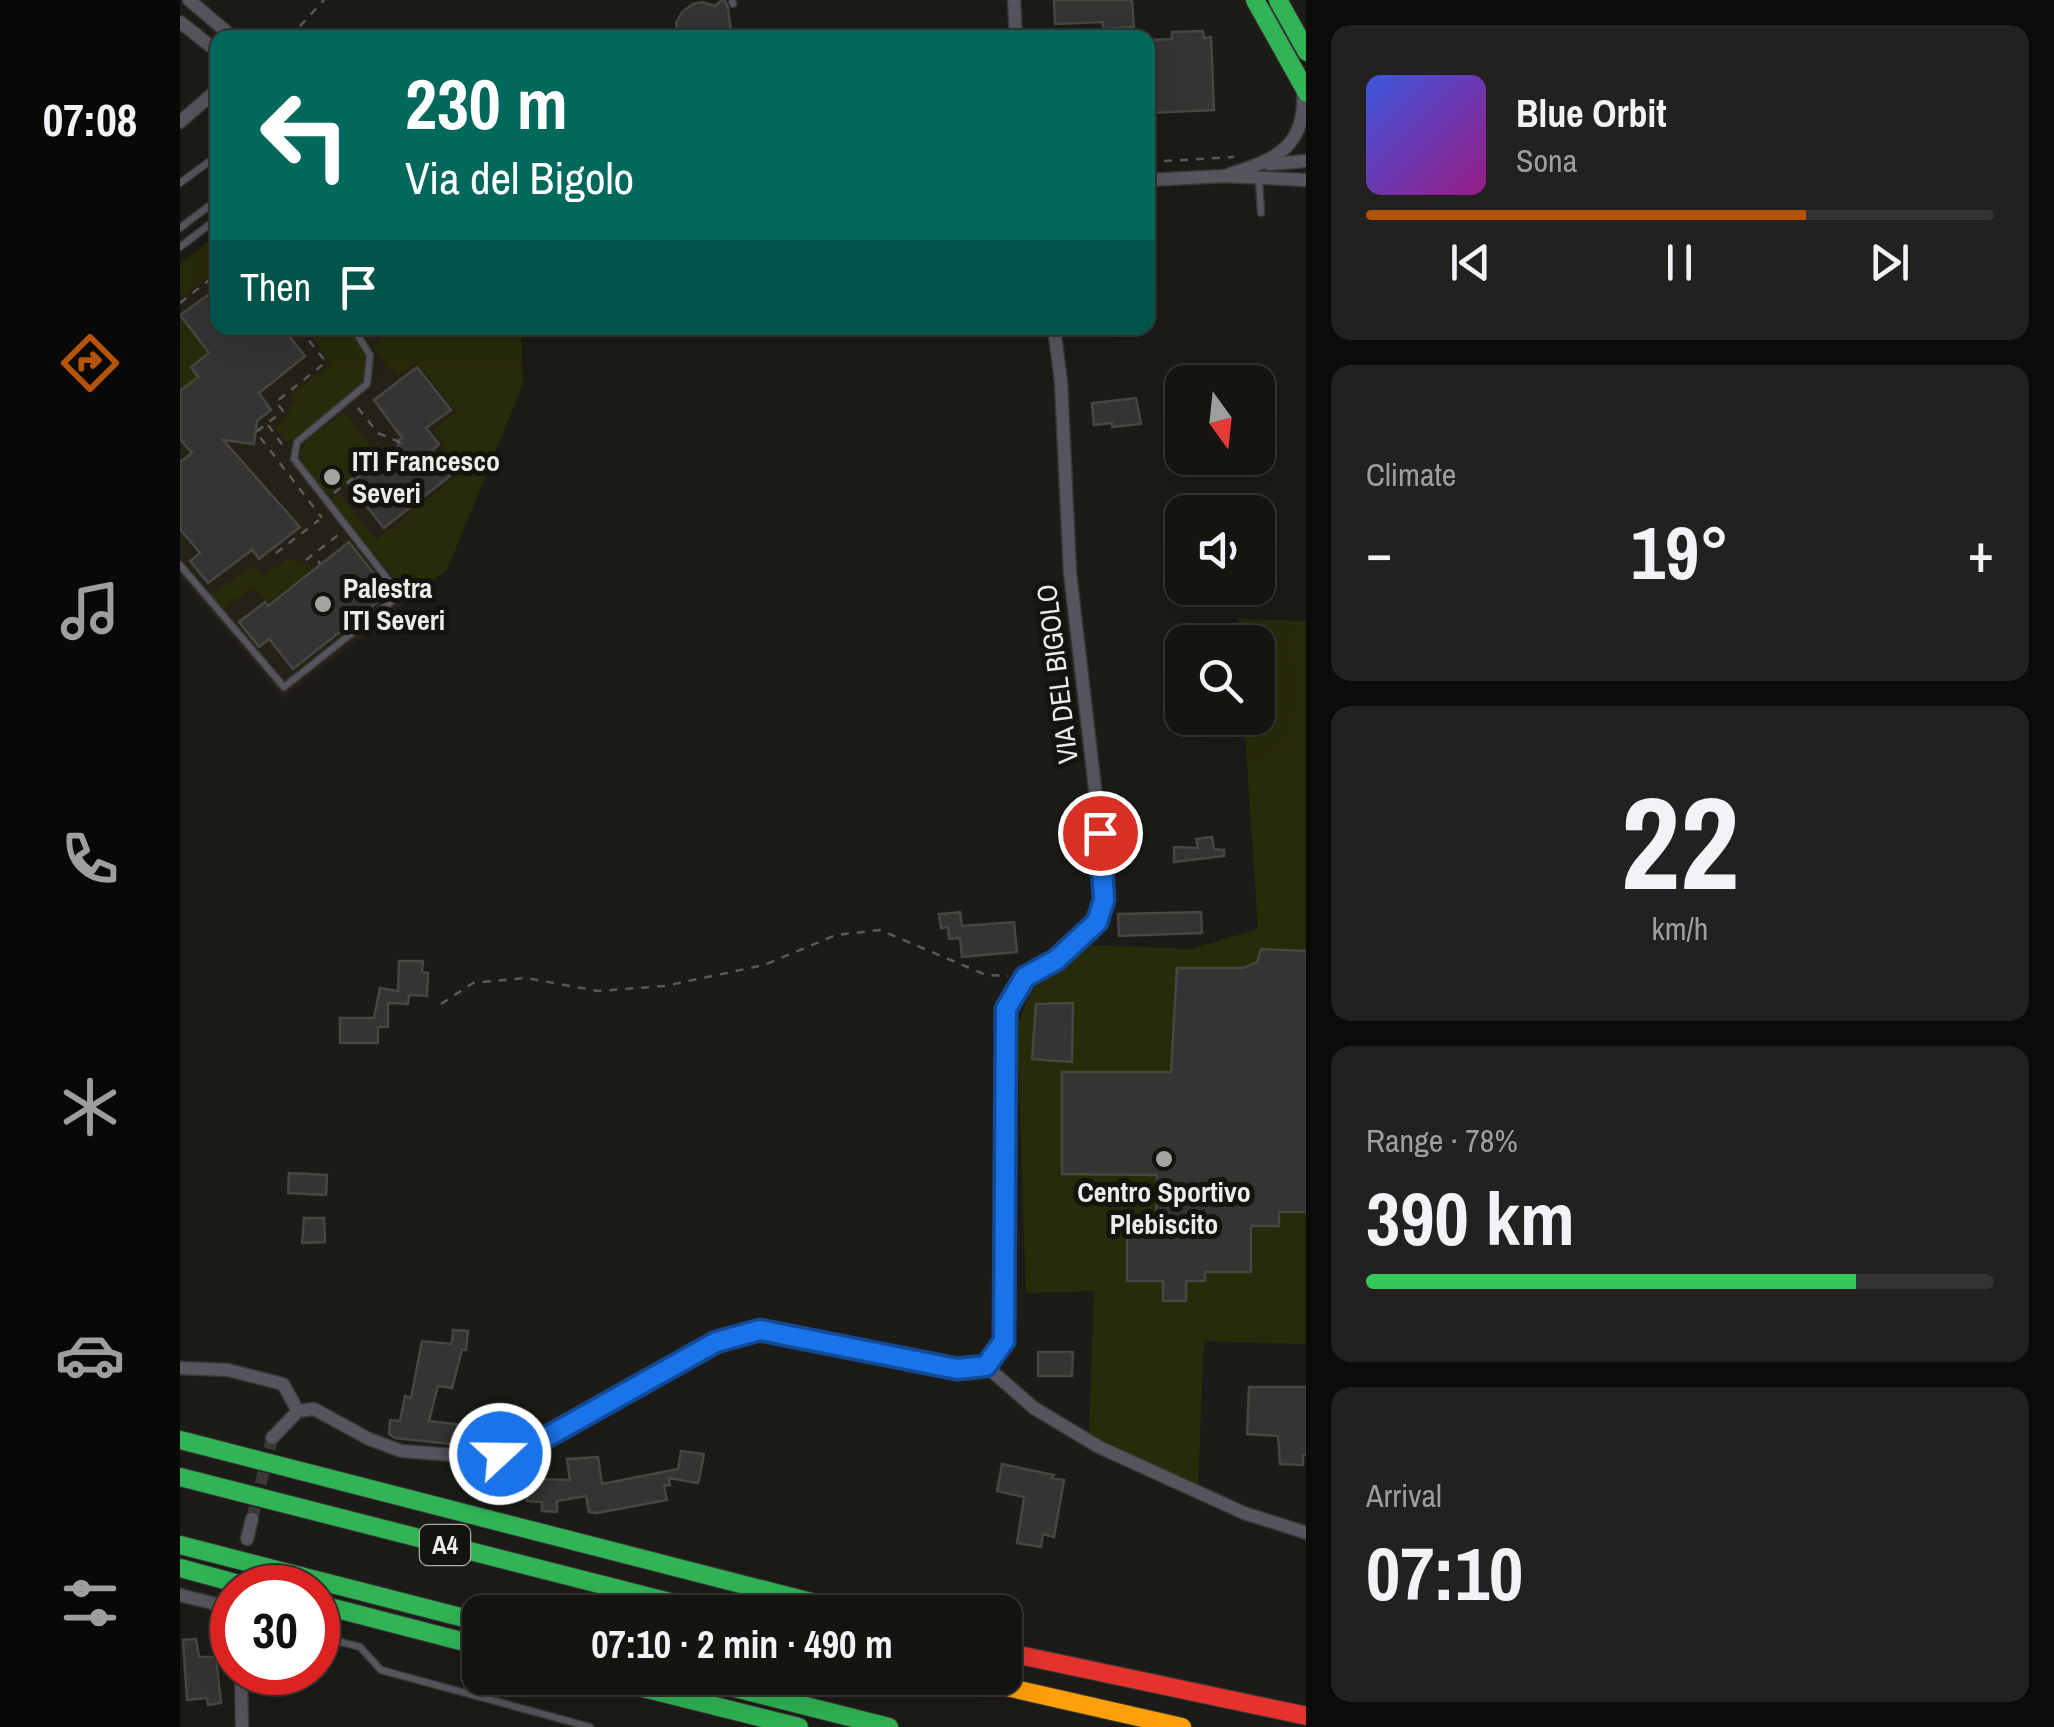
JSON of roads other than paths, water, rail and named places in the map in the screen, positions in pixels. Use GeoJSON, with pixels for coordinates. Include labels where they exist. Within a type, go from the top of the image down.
{"type":"FeatureCollection","features":[{"type":"Feature","properties":{"kind":"main road"},"geometry":{"type":"LineString","coordinates":[[1255,0],[1304,89]]}},
{"type":"Feature","properties":{"kind":"main road"},"geometry":{"type":"LineString","coordinates":[[1278,0],[1306,52]]}},
{"type":"Feature","properties":{"kind":"main road","name":"A4"},"geometry":{"type":"LineString","coordinates":[[180,1440],[784,1595]]}},
{"type":"Feature","properties":{"kind":"main road","name":"A4"},"geometry":{"type":"LineString","coordinates":[[180,1476],[644,1595]]}},
{"type":"Feature","properties":{"kind":"main road"},"geometry":{"type":"LineString","coordinates":[[180,1545],[462,1617]]}},
{"type":"Feature","properties":{"kind":"main road"},"geometry":{"type":"LineString","coordinates":[[180,1568],[210,1576]]}},
{"type":"Feature","properties":{"kind":"main road"},"geometry":{"type":"LineString","coordinates":[[340,1610],[462,1641]]}},
{"type":"Feature","properties":{"kind":"main road"},"geometry":{"type":"LineString","coordinates":[[1022,1656],[1306,1716]]}},
{"type":"Feature","properties":{"kind":"main road"},"geometry":{"type":"LineString","coordinates":[[1022,1691],[1182,1727]]}},
{"type":"Feature","properties":{"kind":"main road"},"geometry":{"type":"LineString","coordinates":[[671,1695],[799,1727]]}},
{"type":"Feature","properties":{"kind":"main road"},"geometry":{"type":"LineString","coordinates":[[763,1695],[890,1727]]}},
{"type":"Feature","properties":{"kind":"street"},"geometry":{"type":"LineString","coordinates":[[189,0],[225,30]]}},
{"type":"Feature","properties":{"kind":"street"},"geometry":{"type":"LineString","coordinates":[[1014,0],[1016,30]]}},
{"type":"Feature","properties":{"kind":"street"},"geometry":{"type":"LineString","coordinates":[[180,22],[210,46]]}},
{"type":"Feature","properties":{"kind":"street"},"geometry":{"type":"LineString","coordinates":[[1224,176],[1284,153],[1298,136],[1306,103],[1304,89]]}},
{"type":"Feature","properties":{"kind":"street"},"geometry":{"type":"LineString","coordinates":[[180,122],[210,95]]}},
{"type":"Feature","properties":{"kind":"street"},"geometry":{"type":"LineString","coordinates":[[1260,165],[1306,161]]}},
{"type":"Feature","properties":{"kind":"street"},"geometry":{"type":"LineString","coordinates":[[1155,180],[1224,176],[1306,180]]}},
{"type":"Feature","properties":{"kind":"street","name":"VIA DEL BIGOLO"},"geometry":{"type":"LineString","coordinates":[[986,1366],[1004,1341],[1006,1009],[1025,977],[1082,940],[1097,922],[1104,900],[1104,866],[1070,573],[1061,382],[1055,335]]}},
{"type":"Feature","properties":{"kind":"street"},"geometry":{"type":"LineString","coordinates":[[272,1438],[298,1411],[314,1409],[369,1439],[401,1451],[480,1457],[500,1454],[545,1438],[716,1342],[760,1330],[957,1369],[986,1366],[1034,1408],[1100,1447],[1244,1513],[1306,1533]]}},
{"type":"Feature","properties":{"kind":"street"},"geometry":{"type":"LineString","coordinates":[[180,1368],[228,1370],[283,1384],[298,1411]]}},
{"type":"Feature","properties":{"kind":"street"},"geometry":{"type":"LineString","coordinates":[[248,1540],[252,1518]]}},
{"type":"Feature","properties":{"kind":"street"},"geometry":{"type":"LineString","coordinates":[[180,1595],[210,1602]]}},
{"type":"Feature","properties":{"kind":"street"},"geometry":{"type":"LineString","coordinates":[[241,1695],[242,1727]]}},
{"type":"Feature","properties":{"kind":"lane"},"geometry":{"type":"LineString","coordinates":[[180,183],[210,161]]}},
{"type":"Feature","properties":{"kind":"lane"},"geometry":{"type":"LineString","coordinates":[[1259,180],[1261,213]]}},
{"type":"Feature","properties":{"kind":"lane"},"geometry":{"type":"LineString","coordinates":[[180,228],[210,205]]}},
{"type":"Feature","properties":{"kind":"lane"},"geometry":{"type":"LineString","coordinates":[[180,247],[210,224]]}},
{"type":"Feature","properties":{"kind":"lane"},"geometry":{"type":"LineString","coordinates":[[180,565],[284,687],[400,595],[294,459],[297,442],[367,384],[370,355],[357,335]]}},
{"type":"Feature","properties":{"kind":"lane"},"geometry":{"type":"LineString","coordinates":[[340,1642],[360,1647],[381,1670],[590,1727]]}},
{"type":"Feature","properties":{"kind":"tunnel"},"geometry":{"type":"LineString","coordinates":[[252,1519],[272,1438]]}},
{"type":"Feature","properties":{"kind":"place","name":"ITI Francesco Severi"},"geometry":{"type":"Point","coordinates":[332,477]}},
{"type":"Feature","properties":{"kind":"place","name":"Palestra ITI Severi"},"geometry":{"type":"Point","coordinates":[323,604]}},
{"type":"Feature","properties":{"kind":"place","name":"Centro Sportivo Plebiscito"},"geometry":{"type":"Point","coordinates":[1164,1159]}}]}
